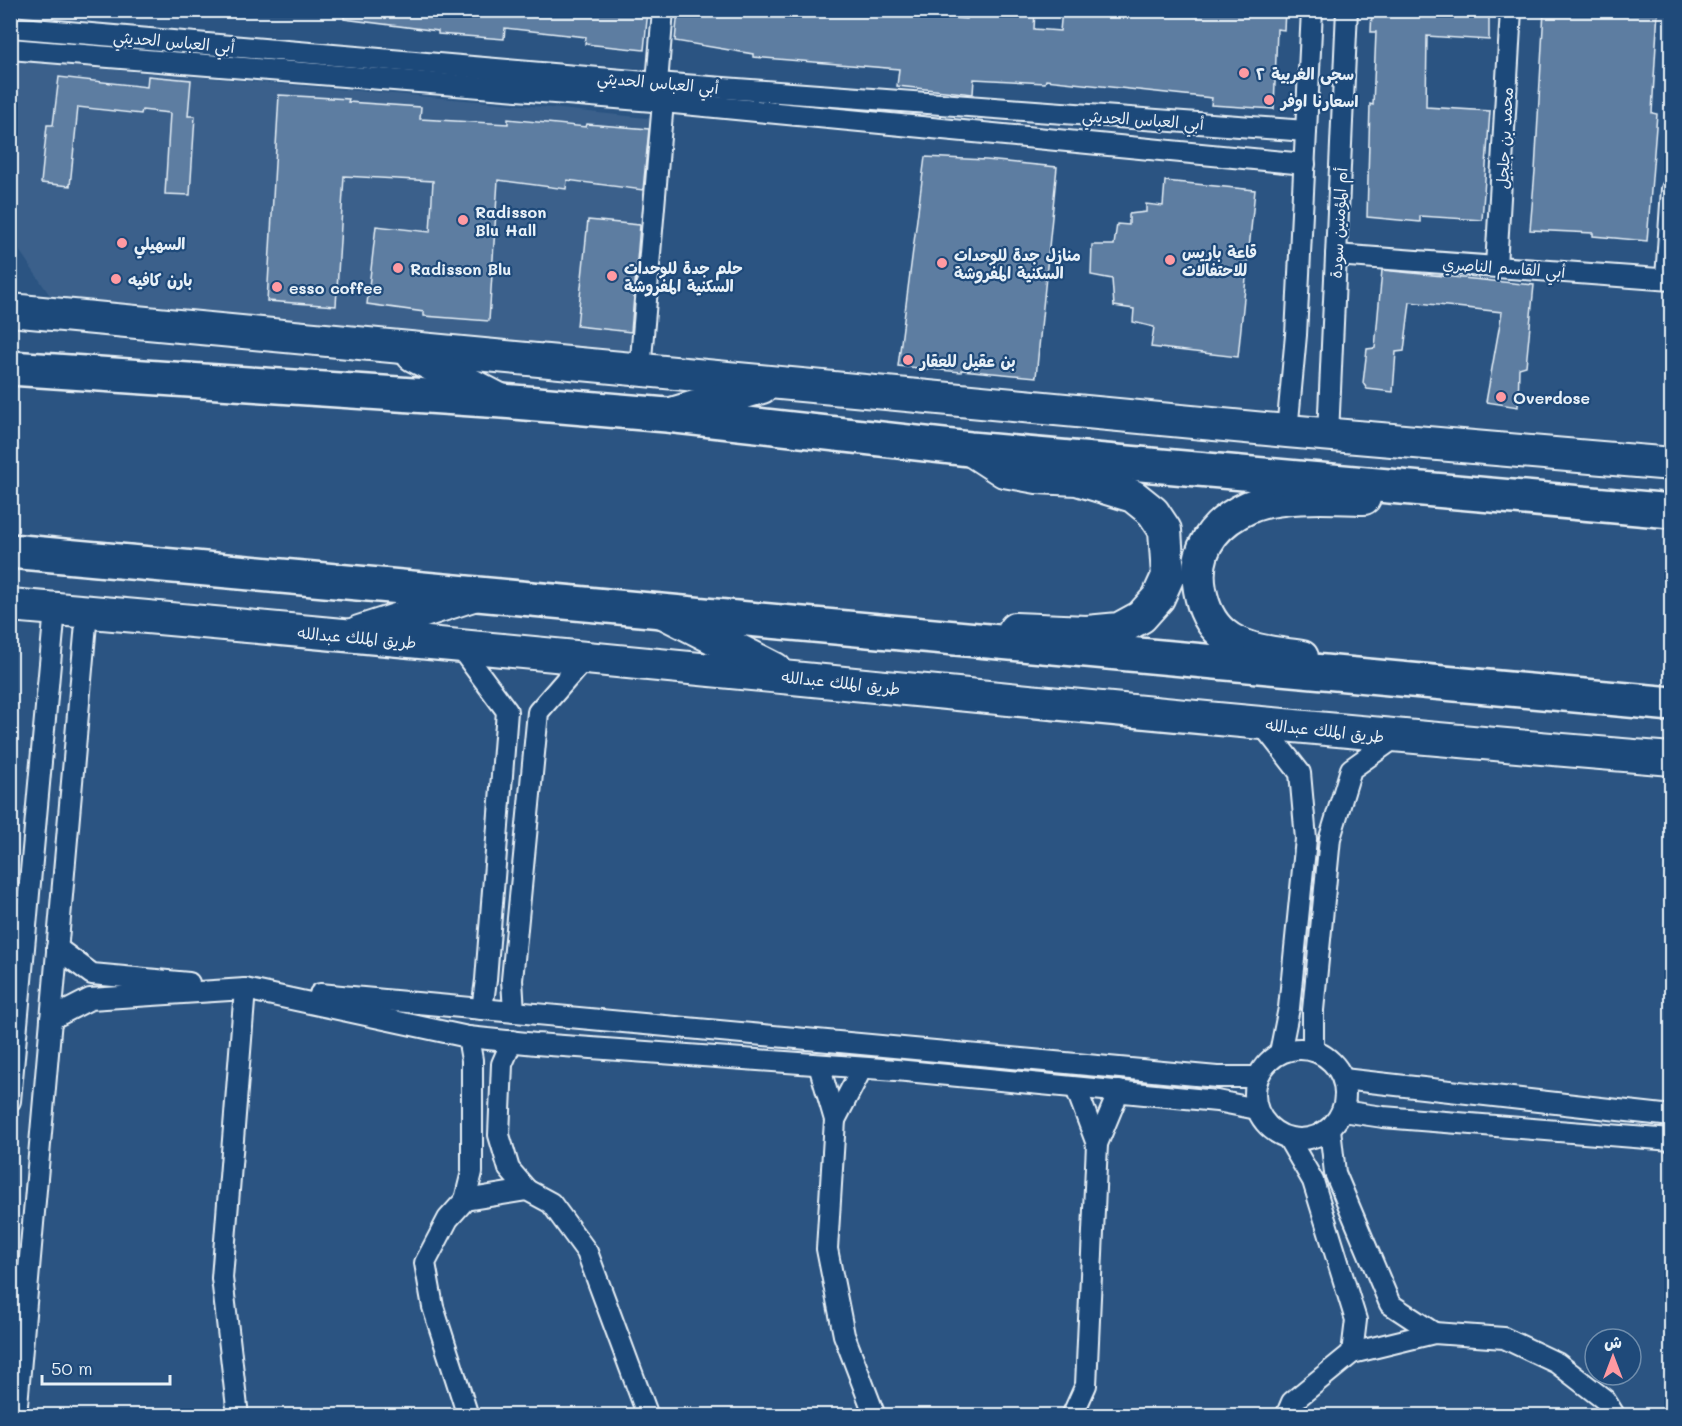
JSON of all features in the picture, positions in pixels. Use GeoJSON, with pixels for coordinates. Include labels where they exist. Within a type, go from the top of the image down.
{"type":"FeatureCollection","features":[{"type":"Feature","properties":{"kind":"highway"},"geometry":{"type":"LineString","coordinates":[[10,368],[502,401],[667,415],[970,449],[1671,511]]}},
{"type":"Feature","properties":{"kind":"highway"},"geometry":{"type":"LineString","coordinates":[[10,551],[1671,704]]}},
{"type":"Feature","properties":{"kind":"main road"},"geometry":{"type":"LineString","coordinates":[[10,310],[1667,465]]}},
{"type":"Feature","properties":{"kind":"main road"},"geometry":{"type":"LineString","coordinates":[[398,347],[502,401]]}},
{"type":"Feature","properties":{"kind":"main road"},"geometry":{"type":"LineString","coordinates":[[667,415],[777,383]]}},
{"type":"Feature","properties":{"kind":"main road"},"geometry":{"type":"LineString","coordinates":[[937,636],[985,628],[1087,632],[1119,629],[1141,617],[1158,598],[1167,576],[1165,530],[1153,512],[1133,496],[1077,479],[1036,477],[1004,471],[970,449]]}},
{"type":"Feature","properties":{"kind":"main road"},"geometry":{"type":"LineString","coordinates":[[1396,679],[1376,665],[1352,660],[1275,653],[1241,645],[1223,634],[1208,616],[1202,598],[1198,576],[1199,556],[1217,528],[1251,506],[1311,497],[1366,498],[1408,489]]}},
{"type":"Feature","properties":{"kind":"main road"},"geometry":{"type":"LineString","coordinates":[[346,636],[476,594]]}},
{"type":"Feature","properties":{"kind":"main road","name":"طريق الملك عبدالله"},"geometry":{"type":"LineString","coordinates":[[10,605],[790,677],[1396,737],[1671,759]]}},
{"type":"Feature","properties":{"kind":"main road"},"geometry":{"type":"LineString","coordinates":[[661,611],[790,677]]}},
{"type":"Feature","properties":{"kind":"street"},"geometry":{"type":"LineString","coordinates":[[657,83],[663,10]]}},
{"type":"Feature","properties":{"kind":"street"},"geometry":{"type":"LineString","coordinates":[[1287,431],[1296,335],[1312,10]]}},
{"type":"Feature","properties":{"kind":"street","name":"أم المؤمنين سودة"},"geometry":{"type":"LineString","coordinates":[[1328,435],[1347,10]]}},
{"type":"Feature","properties":{"kind":"street","name":"محمد بن جلجل"},"geometry":{"type":"LineString","coordinates":[[1496,266],[1511,10]]}},
{"type":"Feature","properties":{"kind":"street","name":"أبي العباس الحديثي"},"geometry":{"type":"LineString","coordinates":[[10,27],[657,83],[1306,131]]}},
{"type":"Feature","properties":{"kind":"street","name":"أبي العباس الحديثي"},"geometry":{"type":"LineString","coordinates":[[10,49],[663,102],[1305,164]]}},
{"type":"Feature","properties":{"kind":"street"},"geometry":{"type":"LineString","coordinates":[[640,370],[663,102]]}},
{"type":"Feature","properties":{"kind":"street"},"geometry":{"type":"LineString","coordinates":[[1669,279],[1671,189]]}},
{"type":"Feature","properties":{"kind":"street","name":"أبي القاسم الناصري"},"geometry":{"type":"LineString","coordinates":[[1336,255],[1669,279]]}},
{"type":"Feature","properties":{"kind":"street"},"geometry":{"type":"LineString","coordinates":[[10,1101],[55,609]]}},
{"type":"Feature","properties":{"kind":"street"},"geometry":{"type":"LineString","coordinates":[[16,1416],[18,1321],[51,1019],[87,612]]}},
{"type":"Feature","properties":{"kind":"street"},"geometry":{"type":"LineString","coordinates":[[459,646],[507,711],[482,1009]]}},
{"type":"Feature","properties":{"kind":"street"},"geometry":{"type":"LineString","coordinates":[[514,1012],[512,980],[538,712],[585,658]]}},
{"type":"Feature","properties":{"kind":"street"},"geometry":{"type":"LineString","coordinates":[[1261,723],[1300,772],[1306,839],[1289,1008],[1281,1053]]}},
{"type":"Feature","properties":{"kind":"street"},"geometry":{"type":"LineString","coordinates":[[1313,1050],[1313,1010],[1330,838],[1351,769],[1396,737]]}},
{"type":"Feature","properties":{"kind":"street"},"geometry":{"type":"LineString","coordinates":[[57,948],[92,975],[1217,1077],[1258,1077]]}},
{"type":"Feature","properties":{"kind":"street"},"geometry":{"type":"LineString","coordinates":[[51,1019],[90,999],[245,989],[468,1037],[1119,1091],[1217,1101],[1257,1109]]}},
{"type":"Feature","properties":{"kind":"street"},"geometry":{"type":"LineString","coordinates":[[238,1416],[222,1278],[245,989]]}},
{"type":"Feature","properties":{"kind":"street"},"geometry":{"type":"LineString","coordinates":[[468,1037],[472,1060],[472,1172],[465,1200],[448,1219],[425,1263],[433,1307],[468,1416]]}},
{"type":"Feature","properties":{"kind":"street"},"geometry":{"type":"LineString","coordinates":[[512,1041],[502,1064],[499,1135],[509,1169],[526,1190],[551,1203],[587,1252],[648,1416]]}},
{"type":"Feature","properties":{"kind":"street"},"geometry":{"type":"LineString","coordinates":[[1288,1138],[1310,1138],[1330,1129],[1346,1101],[1343,1079],[1332,1061],[1313,1050],[1302,1049],[1281,1053],[1264,1067],[1255,1087],[1257,1109],[1269,1127],[1288,1138],[1314,1181],[1356,1320],[1352,1353]]}},
{"type":"Feature","properties":{"kind":"street"},"geometry":{"type":"LineString","coordinates":[[819,1065],[835,1120],[827,1249],[844,1335],[875,1416]]}},
{"type":"Feature","properties":{"kind":"street"},"geometry":{"type":"LineString","coordinates":[[835,1120],[862,1068]]}},
{"type":"Feature","properties":{"kind":"street"},"geometry":{"type":"LineString","coordinates":[[1343,1079],[1671,1116]]}},
{"type":"Feature","properties":{"kind":"street"},"geometry":{"type":"LineString","coordinates":[[1076,1088],[1097,1144]]}},
{"type":"Feature","properties":{"kind":"street"},"geometry":{"type":"LineString","coordinates":[[1072,1416],[1086,1385],[1097,1144],[1119,1091]]}},
{"type":"Feature","properties":{"kind":"street"},"geometry":{"type":"LineString","coordinates":[[1342,1111],[1383,1117],[1671,1140]]}},
{"type":"Feature","properties":{"kind":"street"},"geometry":{"type":"LineString","coordinates":[[1330,1129],[1335,1173],[1390,1304],[1434,1332]]}},
{"type":"Feature","properties":{"kind":"street"},"geometry":{"type":"LineString","coordinates":[[465,1200],[526,1190]]}},
{"type":"Feature","properties":{"kind":"street"},"geometry":{"type":"LineString","coordinates":[[1286,1416],[1292,1402],[1352,1353],[1434,1332],[1504,1338],[1557,1363],[1605,1401],[1616,1416]]}},
{"type":"Feature","properties":{"kind":"shaded area"},"geometry":{"type":"Polygon","coordinates":[[[10,61],[522,105],[656,119],[633,356],[53,300],[11,238],[10,61]]]}},
{"type":"Feature","properties":{"kind":"building"},"geometry":{"type":"Polygon","coordinates":[[[344,10],[648,10],[644,50],[585,44],[586,37],[505,28],[504,39],[438,34],[438,31],[344,19],[344,10]]]}},
{"type":"Feature","properties":{"kind":"building"},"geometry":{"type":"Polygon","coordinates":[[[678,10],[902,10],[902,15],[967,19],[968,10],[1035,10],[1034,29],[1060,31],[1062,10],[1285,10],[1284,30],[1277,29],[1274,109],[1211,105],[1212,98],[1046,80],[1045,83],[974,79],[973,94],[897,86],[899,69],[753,57],[753,54],[675,41],[678,10]]]}},
{"type":"Feature","properties":{"kind":"building"},"geometry":{"type":"Polygon","coordinates":[[[1372,10],[1489,10],[1489,40],[1427,36],[1426,107],[1490,111],[1482,220],[1420,216],[1420,222],[1367,217],[1370,104],[1373,105],[1376,32],[1371,32],[1372,10]]]}},
{"type":"Feature","properties":{"kind":"building"},"geometry":{"type":"Polygon","coordinates":[[[1544,10],[1658,10],[1652,113],[1657,114],[1647,241],[1593,236],[1593,233],[1530,230],[1544,10]]]}},
{"type":"Feature","properties":{"kind":"building"},"geometry":{"type":"Polygon","coordinates":[[[148,76],[191,80],[188,116],[195,116],[190,195],[165,194],[170,113],[142,110],[141,114],[78,107],[70,186],[41,183],[47,125],[53,125],[59,77],[147,87],[148,76]]]}},
{"type":"Feature","properties":{"kind":"building"},"geometry":{"type":"Polygon","coordinates":[[[279,95],[349,99],[348,102],[421,107],[420,119],[508,124],[508,119],[586,127],[587,124],[649,129],[643,190],[567,180],[566,189],[498,180],[489,321],[424,316],[424,312],[367,304],[376,226],[430,232],[433,181],[344,176],[336,306],[267,301],[279,95]]]}},
{"type":"Feature","properties":{"kind":"building"},"geometry":{"type":"Polygon","coordinates":[[[925,157],[1057,167],[1036,377],[898,366],[925,157]]]}},
{"type":"Feature","properties":{"kind":"building","name":"قاعة باريس للاحتفالات"},"geometry":{"type":"Polygon","coordinates":[[[1165,181],[1255,190],[1238,357],[1151,347],[1154,327],[1133,322],[1134,309],[1114,306],[1112,279],[1091,275],[1092,245],[1114,245],[1117,224],[1129,225],[1129,214],[1146,212],[1146,204],[1163,206],[1165,181]]]}},
{"type":"Feature","properties":{"kind":"building","name":"حلم جدة للوحدات السكنية المفروشة"},"geometry":{"type":"Polygon","coordinates":[[[588,220],[640,225],[631,332],[577,326],[588,220]]]}},
{"type":"Feature","properties":{"kind":"building"},"geometry":{"type":"Polygon","coordinates":[[[1382,270],[1534,285],[1526,366],[1519,368],[1518,407],[1486,402],[1502,312],[1410,302],[1404,351],[1396,352],[1393,392],[1367,389],[1363,383],[1367,349],[1375,348],[1382,270]]]}},
{"type":"Feature","properties":{"kind":"place","name":"سجى الغربية ٢"},"geometry":{"type":"Point","coordinates":[1244,73]}},
{"type":"Feature","properties":{"kind":"place","name":"اسعارنا اوفر"},"geometry":{"type":"Point","coordinates":[1269,100]}},
{"type":"Feature","properties":{"kind":"place","name":"Radisson Blu Hall"},"geometry":{"type":"Point","coordinates":[463,220]}},
{"type":"Feature","properties":{"kind":"place","name":"السهيلي"},"geometry":{"type":"Point","coordinates":[122,243]}},
{"type":"Feature","properties":{"kind":"place","name":"قاعة باريس للاحتفالات"},"geometry":{"type":"Point","coordinates":[1170,260]}},
{"type":"Feature","properties":{"kind":"place","name":"منازل جدة للوحدات السكنية المفروشة"},"geometry":{"type":"Point","coordinates":[942,263]}},
{"type":"Feature","properties":{"kind":"place","name":"Radisson Blu"},"geometry":{"type":"Point","coordinates":[398,268]}},
{"type":"Feature","properties":{"kind":"place","name":"حلم جدة للوحدات السكنية المفروشة"},"geometry":{"type":"Point","coordinates":[612,276]}},
{"type":"Feature","properties":{"kind":"place","name":"بارن كافيه"},"geometry":{"type":"Point","coordinates":[116,279]}},
{"type":"Feature","properties":{"kind":"place","name":"esso coffee"},"geometry":{"type":"Point","coordinates":[277,287]}},
{"type":"Feature","properties":{"kind":"place","name":"بن عقيل للعقار"},"geometry":{"type":"Point","coordinates":[908,360]}},
{"type":"Feature","properties":{"kind":"place","name":"Overdose"},"geometry":{"type":"Point","coordinates":[1501,397]}}]}
